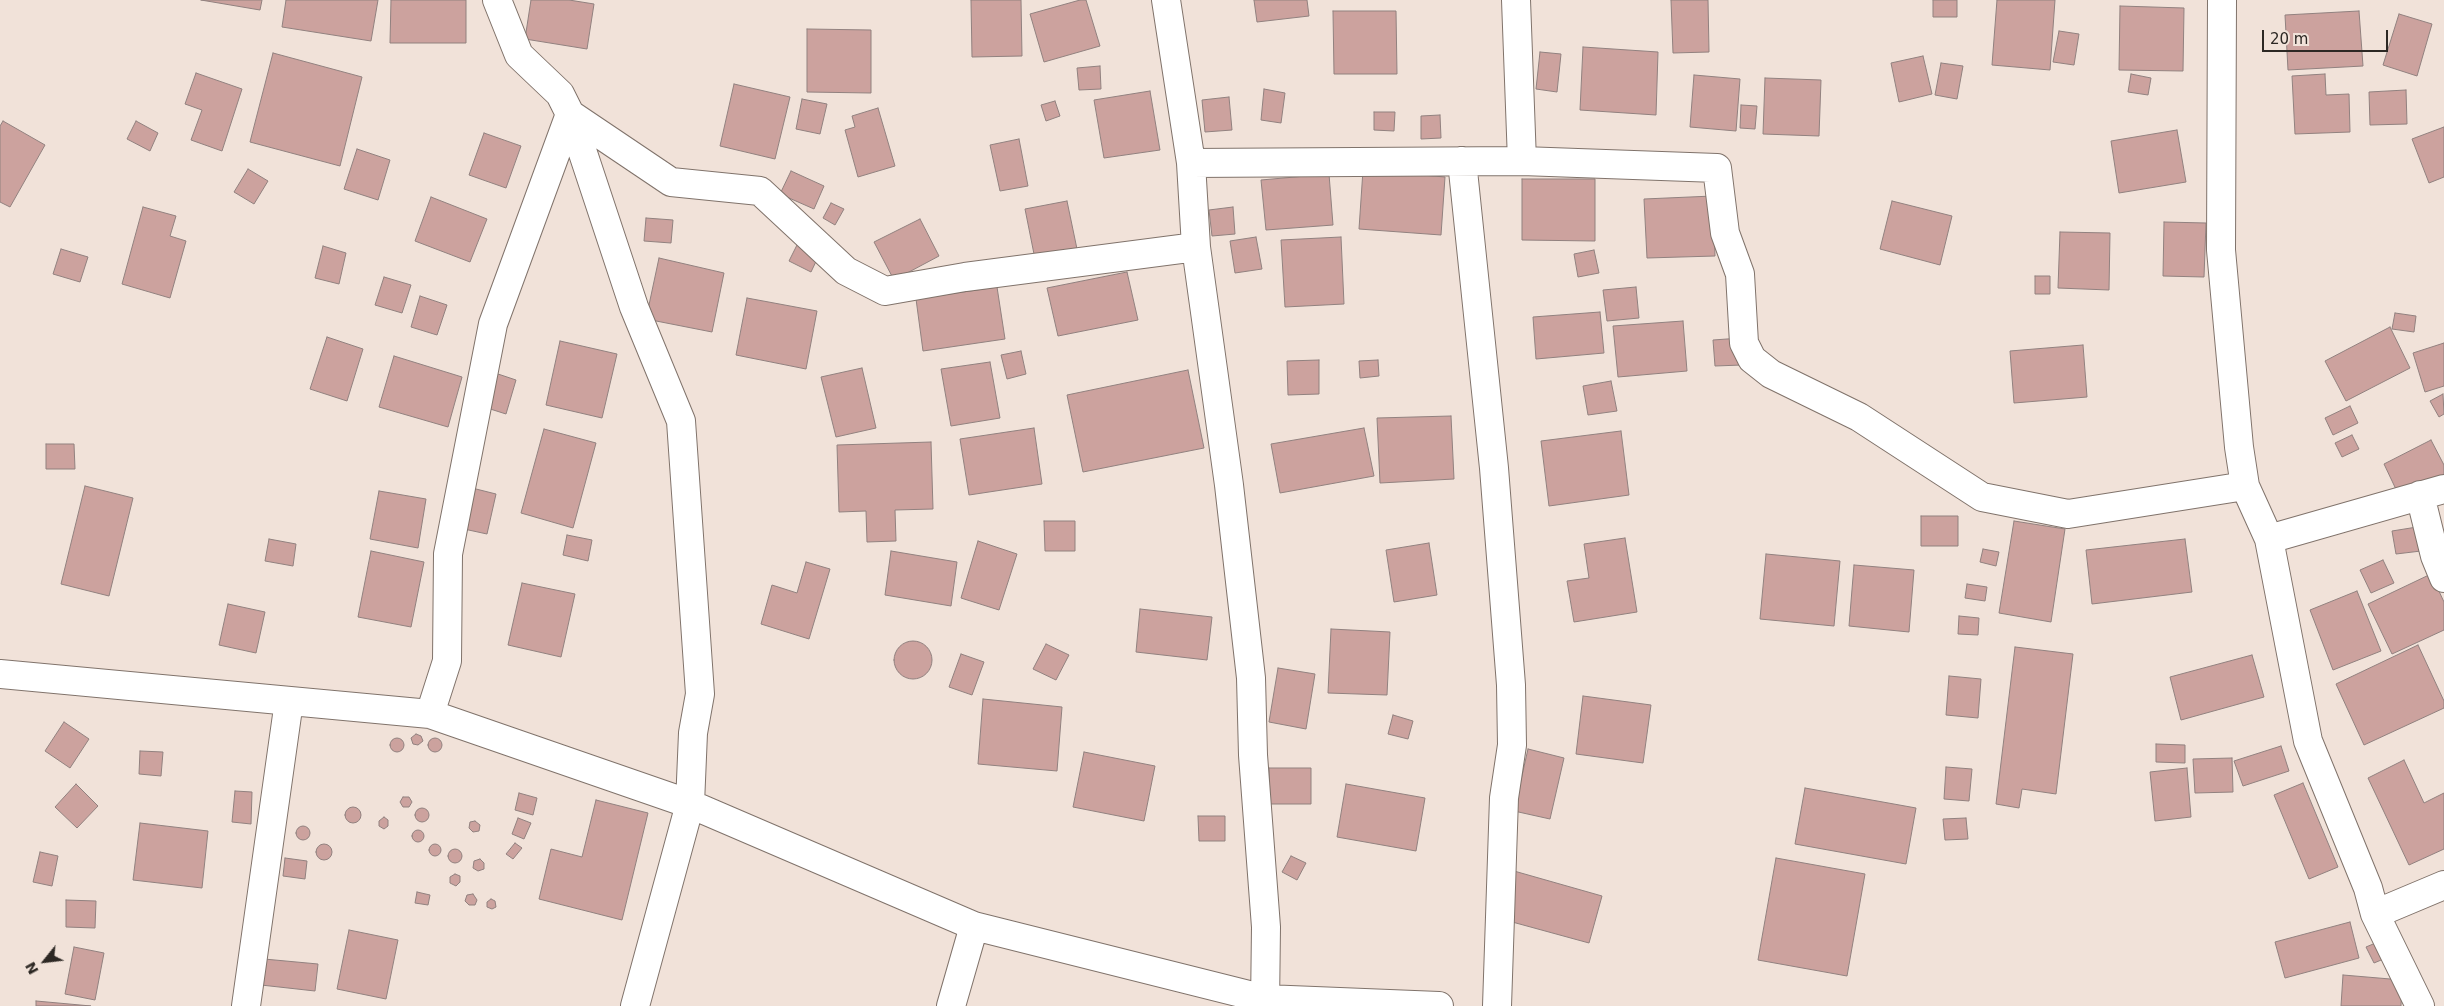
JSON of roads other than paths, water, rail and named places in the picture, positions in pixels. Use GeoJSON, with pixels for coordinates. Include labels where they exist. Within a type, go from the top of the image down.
{"type":"FeatureCollection","features":[{"type":"Feature","properties":{"kind":"street"},"geometry":{"type":"LineString","coordinates":[[497,0],[519,55],[555,89],[570,114],[634,307],[681,421],[700,694],[693,733],[690,804],[635,1006]]}},
{"type":"Feature","properties":{"kind":"street"},"geometry":{"type":"LineString","coordinates":[[1166,0],[1191,163],[1196,247],[1229,485],[1251,678],[1253,755],[1266,927],[1265,1002]]}},
{"type":"Feature","properties":{"kind":"street"},"geometry":{"type":"LineString","coordinates":[[1516,0],[1522,161]]}},
{"type":"Feature","properties":{"kind":"street"},"geometry":{"type":"LineString","coordinates":[[2222,0],[2221,250],[2239,447],[2245,486],[2269,539],[2308,741],[2368,888],[2375,914],[2420,1006]]}},
{"type":"Feature","properties":{"kind":"street"},"geometry":{"type":"LineString","coordinates":[[570,114],[671,182],[760,191],[846,271],[885,291],[965,277],[1196,247]]}},
{"type":"Feature","properties":{"kind":"street"},"geometry":{"type":"LineString","coordinates":[[430,714],[447,661],[448,554],[494,324],[570,114]]}},
{"type":"Feature","properties":{"kind":"street"},"geometry":{"type":"LineString","coordinates":[[1191,163],[1462,160],[1717,168],[1726,233],[1740,274],[1744,343],[1752,359],[1771,374],[1859,417],[1982,497],[2068,514],[2245,486]]}},
{"type":"Feature","properties":{"kind":"street"},"geometry":{"type":"LineString","coordinates":[[1462,160],[1494,468],[1511,685],[1512,745],[1504,798],[1497,1006]]}},
{"type":"Feature","properties":{"kind":"street"},"geometry":{"type":"LineString","coordinates":[[2269,539],[2432,492],[2434,556],[2444,578]]}},
{"type":"Feature","properties":{"kind":"street"},"geometry":{"type":"LineString","coordinates":[[1,680],[289,701],[430,714],[690,804],[974,926],[1265,1002],[1439,1006]]}},
{"type":"Feature","properties":{"kind":"street"},"geometry":{"type":"LineString","coordinates":[[246,1006],[289,701]]}},
{"type":"Feature","properties":{"kind":"street"},"geometry":{"type":"LineString","coordinates":[[2375,914],[2444,885]]}},
{"type":"Feature","properties":{"kind":"street"},"geometry":{"type":"LineString","coordinates":[[952,1006],[974,926]]}}]}
